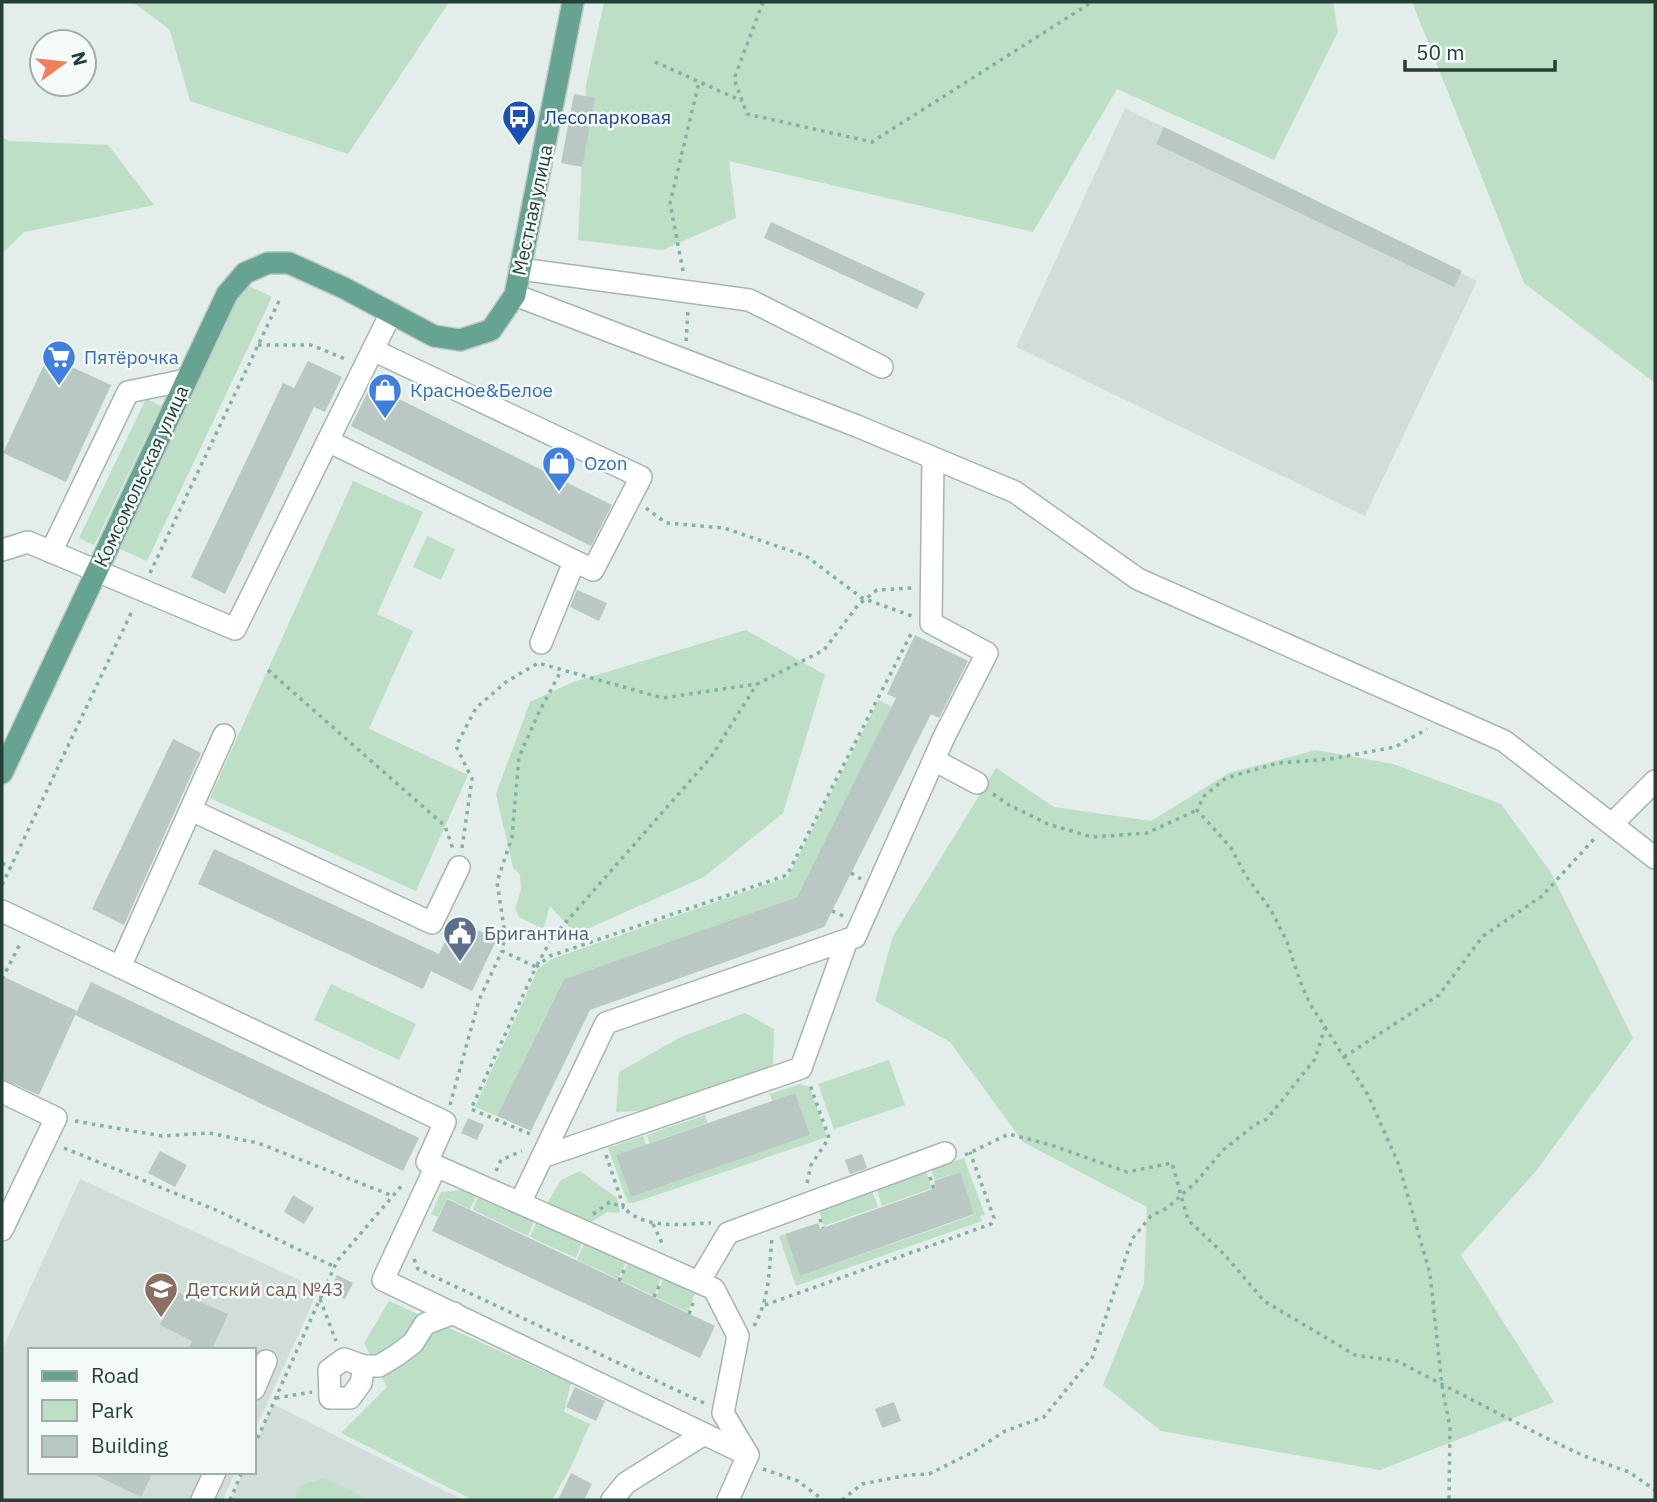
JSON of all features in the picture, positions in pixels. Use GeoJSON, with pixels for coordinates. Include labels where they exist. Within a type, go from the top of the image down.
{"type":"FeatureCollection","features":[{"type":"Feature","properties":{"kind":"main road","name":"Местная улица"},"geometry":{"type":"LineString","coordinates":[[515,295],[573,2]]}},
{"type":"Feature","properties":{"kind":"main road","name":"Комсомольская улица"},"geometry":{"type":"LineString","coordinates":[[2,773],[226,294],[245,273],[268,263],[289,263],[344,288],[434,336],[460,341],[491,330],[515,295]]}},
{"type":"Feature","properties":{"kind":"street"},"geometry":{"type":"LineString","coordinates":[[520,269],[750,300],[882,367]]}},
{"type":"Feature","properties":{"kind":"street"},"geometry":{"type":"LineString","coordinates":[[515,295],[1015,492],[1138,579],[1504,741],[1655,858]]}},
{"type":"Feature","properties":{"kind":"street"},"geometry":{"type":"LineString","coordinates":[[2,550],[28,542],[235,629],[391,313]]}},
{"type":"Feature","properties":{"kind":"street"},"geometry":{"type":"LineString","coordinates":[[328,441],[593,570],[641,477],[368,359]]}},
{"type":"Feature","properties":{"kind":"street"},"geometry":{"type":"LineString","coordinates":[[51,552],[128,392],[186,380]]}},
{"type":"Feature","properties":{"kind":"street"},"geometry":{"type":"LineString","coordinates":[[520,1203],[537,1148],[606,1023],[855,937],[934,760],[987,653],[930,623],[933,458]]}},
{"type":"Feature","properties":{"kind":"street"},"geometry":{"type":"LineString","coordinates":[[541,643],[575,562]]}},
{"type":"Feature","properties":{"kind":"street"},"geometry":{"type":"LineString","coordinates":[[120,967],[224,735]]}},
{"type":"Feature","properties":{"kind":"street"},"geometry":{"type":"LineString","coordinates":[[934,760],[977,783]]}},
{"type":"Feature","properties":{"kind":"street"},"geometry":{"type":"LineString","coordinates":[[1611,823],[1655,781]]}},
{"type":"Feature","properties":{"kind":"street"},"geometry":{"type":"LineString","coordinates":[[191,810],[432,923],[459,867]]}},
{"type":"Feature","properties":{"kind":"street"},"geometry":{"type":"LineString","coordinates":[[2,911],[445,1122],[427,1162],[715,1289],[738,1336],[723,1413],[746,1459]]}},
{"type":"Feature","properties":{"kind":"street"},"geometry":{"type":"LineString","coordinates":[[537,1148],[801,1068],[847,940]]}},
{"type":"Feature","properties":{"kind":"street"},"geometry":{"type":"LineString","coordinates":[[2,1092],[56,1118],[2,1230]]}},
{"type":"Feature","properties":{"kind":"street"},"geometry":{"type":"LineString","coordinates":[[699,1282],[728,1233],[952,1155]]}},
{"type":"Feature","properties":{"kind":"street"},"geometry":{"type":"LineString","coordinates":[[436,1166],[383,1279],[704,1434],[746,1459]]}},
{"type":"Feature","properties":{"kind":"street"},"geometry":{"type":"LineString","coordinates":[[365,1366],[361,1383],[350,1398],[330,1398],[329,1370],[344,1359],[365,1366],[379,1366],[413,1343],[425,1324],[454,1313]]}},
{"type":"Feature","properties":{"kind":"street"},"geometry":{"type":"LineString","coordinates":[[256,1384],[266,1362]]}},
{"type":"Feature","properties":{"kind":"street"},"geometry":{"type":"LineString","coordinates":[[612,1500],[626,1483],[704,1434]]}},
{"type":"Feature","properties":{"kind":"street"},"geometry":{"type":"LineString","coordinates":[[728,1500],[746,1459]]}},
{"type":"Feature","properties":{"kind":"street"},"geometry":{"type":"LineString","coordinates":[[202,1500],[214,1474]]}},
{"type":"Feature","properties":{"kind":"path"},"geometry":{"type":"LineString","coordinates":[[763,2],[734,79],[747,114],[872,142],[1092,2]]}},
{"type":"Feature","properties":{"kind":"path"},"geometry":{"type":"LineString","coordinates":[[655,62],[742,101]]}},
{"type":"Feature","properties":{"kind":"path"},"geometry":{"type":"LineString","coordinates":[[687,361],[689,304],[670,203],[699,82]]}},
{"type":"Feature","properties":{"kind":"path"},"geometry":{"type":"LineString","coordinates":[[258,345],[311,345],[368,359]]}},
{"type":"Feature","properties":{"kind":"path"},"geometry":{"type":"LineString","coordinates":[[536,967],[550,956],[787,875],[919,619],[866,599],[806,556],[724,528],[666,523],[631,497]]}},
{"type":"Feature","properties":{"kind":"path"},"geometry":{"type":"LineString","coordinates":[[459,867],[472,779],[456,746],[476,708],[506,682],[538,663],[663,698],[757,684],[824,650],[858,605],[877,590],[931,586]]}},
{"type":"Feature","properties":{"kind":"path"},"geometry":{"type":"LineString","coordinates":[[268,670],[445,826],[459,867]]}},
{"type":"Feature","properties":{"kind":"path"},"geometry":{"type":"LineString","coordinates":[[445,1122],[479,1000],[502,951],[505,934],[497,883],[512,837],[519,757],[562,670]]}},
{"type":"Feature","properties":{"kind":"path"},"geometry":{"type":"LineString","coordinates":[[537,1148],[471,1109],[536,967],[552,938],[711,757],[757,684]]}},
{"type":"Feature","properties":{"kind":"path"},"geometry":{"type":"LineString","coordinates":[[977,783],[1009,805],[1048,824],[1092,837],[1147,833],[1197,810],[1204,796],[1226,778],[1279,763],[1330,759],[1395,747],[1434,726],[1440,713]]}},
{"type":"Feature","properties":{"kind":"path"},"geometry":{"type":"LineString","coordinates":[[1197,810],[1231,848],[1246,876],[1271,909],[1287,942],[1310,1004],[1368,1095],[1399,1166],[1430,1274],[1442,1386],[1450,1427],[1449,1500]]}},
{"type":"Feature","properties":{"kind":"path"},"geometry":{"type":"LineString","coordinates":[[1344,1057],[1439,995],[1483,936],[1542,896],[1611,823]]}},
{"type":"Feature","properties":{"kind":"path"},"geometry":{"type":"LineString","coordinates":[[2,863],[10,867]]}},
{"type":"Feature","properties":{"kind":"path"},"geometry":{"type":"LineString","coordinates":[[832,911],[846,918]]}},
{"type":"Feature","properties":{"kind":"path"},"geometry":{"type":"LineString","coordinates":[[2,979],[25,934]]}},
{"type":"Feature","properties":{"kind":"path"},"geometry":{"type":"LineString","coordinates":[[502,951],[536,967]]}},
{"type":"Feature","properties":{"kind":"path"},"geometry":{"type":"LineString","coordinates":[[842,1500],[862,1483],[929,1474],[973,1452],[1005,1431],[1044,1417],[1092,1358],[1132,1239],[1151,1216],[1167,1208],[1181,1196],[1223,1150],[1256,1124],[1267,1119],[1315,1059],[1325,1027]]}},
{"type":"Feature","properties":{"kind":"path"},"geometry":{"type":"LineString","coordinates":[[801,1083],[812,1086],[829,1138],[811,1165]]}},
{"type":"Feature","properties":{"kind":"path"},"geometry":{"type":"LineString","coordinates":[[56,1118],[163,1136],[209,1133],[258,1143],[393,1196]]}},
{"type":"Feature","properties":{"kind":"path"},"geometry":{"type":"LineString","coordinates":[[952,1155],[970,1153],[1009,1135],[1051,1144],[1128,1172],[1172,1163],[1188,1220],[1224,1254],[1264,1301],[1355,1355],[1397,1361],[1574,1451],[1629,1472],[1655,1490]]}},
{"type":"Feature","properties":{"kind":"path"},"geometry":{"type":"LineString","coordinates":[[45,1140],[216,1210],[335,1266]]}},
{"type":"Feature","properties":{"kind":"path"},"geometry":{"type":"LineString","coordinates":[[487,1188],[501,1160],[537,1148]]}},
{"type":"Feature","properties":{"kind":"path"},"geometry":{"type":"LineString","coordinates":[[604,1148],[624,1208]]}},
{"type":"Feature","properties":{"kind":"path"},"geometry":{"type":"LineString","coordinates":[[764,1306],[990,1224],[994,1218],[970,1153]]}},
{"type":"Feature","properties":{"kind":"path"},"geometry":{"type":"LineString","coordinates":[[256,1442],[335,1266],[407,1180]]}},
{"type":"Feature","properties":{"kind":"path"},"geometry":{"type":"LineString","coordinates":[[574,1227],[610,1202],[657,1224],[715,1223]]}},
{"type":"Feature","properties":{"kind":"path"},"geometry":{"type":"LineString","coordinates":[[736,1345],[750,1332],[764,1306],[770,1279],[773,1225]]}},
{"type":"Feature","properties":{"kind":"path"},"geometry":{"type":"LineString","coordinates":[[411,1254],[418,1269],[705,1403],[709,1392]]}},
{"type":"Feature","properties":{"kind":"path"},"geometry":{"type":"LineString","coordinates":[[320,1299],[344,1359]]}},
{"type":"Feature","properties":{"kind":"path"},"geometry":{"type":"LineString","coordinates":[[276,1398],[330,1389]]}},
{"type":"Feature","properties":{"kind":"path"},"geometry":{"type":"LineString","coordinates":[[746,1459],[798,1481],[823,1500]]}},
{"type":"Feature","properties":{"kind":"path"},"geometry":{"type":"LineString","coordinates":[[229,1500],[241,1474]]}},
{"type":"Feature","properties":{"kind":"shaded area"},"geometry":{"type":"Polygon","coordinates":[[[1125,108],[1477,281],[1365,516],[1016,347],[1125,108]]]}},
{"type":"Feature","properties":{"kind":"shaded area","name":"Детский сад №43"},"geometry":{"type":"Polygon","coordinates":[[[80,1179],[319,1289],[256,1428],[256,1348],[28,1348],[28,1474],[234,1474],[223,1500],[2,1500],[2,1350],[80,1179]]]}},
{"type":"Feature","properties":{"kind":"shaded area"},"geometry":{"type":"Polygon","coordinates":[[[273,1404],[463,1500],[231,1500],[242,1474],[256,1474],[256,1443],[273,1404]]]}},
{"type":"Feature","properties":{"kind":"green space"},"geometry":{"type":"Polygon","coordinates":[[[133,2],[449,2],[348,154],[190,101],[170,30],[133,2]]]}},
{"type":"Feature","properties":{"kind":"green space"},"geometry":{"type":"Polygon","coordinates":[[[604,2],[1333,2],[1338,32],[1274,160],[1117,89],[1033,232],[729,161],[736,218],[662,250],[578,240],[586,85],[604,2]]]}},
{"type":"Feature","properties":{"kind":"green space"},"geometry":{"type":"Polygon","coordinates":[[[1412,2],[1655,2],[1655,383],[1524,283],[1412,2]]]}},
{"type":"Feature","properties":{"kind":"green space"},"geometry":{"type":"Polygon","coordinates":[[[2,137],[9,141],[108,145],[154,205],[24,232],[2,254],[2,137]]]}},
{"type":"Feature","properties":{"kind":"green space"},"geometry":{"type":"Polygon","coordinates":[[[243,283],[272,297],[147,561],[118,548],[243,283]]]}},
{"type":"Feature","properties":{"kind":"green space"},"geometry":{"type":"Polygon","coordinates":[[[146,399],[161,406],[94,545],[79,538],[146,399]]]}},
{"type":"Feature","properties":{"kind":"green space"},"geometry":{"type":"Polygon","coordinates":[[[353,481],[423,512],[377,614],[413,631],[369,729],[468,775],[416,891],[210,798],[353,481]]]}},
{"type":"Feature","properties":{"kind":"green space"},"geometry":{"type":"Polygon","coordinates":[[[427,536],[455,549],[441,580],[413,567],[427,536]]]}},
{"type":"Feature","properties":{"kind":"green space"},"geometry":{"type":"Polygon","coordinates":[[[746,630],[825,675],[783,813],[704,877],[576,934],[550,906],[543,929],[519,917],[515,908],[521,890],[520,875],[513,867],[496,794],[530,702],[573,682],[746,630]]]}},
{"type":"Feature","properties":{"kind":"green space"},"geometry":{"type":"Polygon","coordinates":[[[879,700],[892,707],[797,897],[564,979],[497,1116],[475,1107],[538,969],[552,959],[788,877],[879,700]]]}},
{"type":"Feature","properties":{"kind":"green space"},"geometry":{"type":"Polygon","coordinates":[[[1316,750],[1393,764],[1501,804],[1550,871],[1633,1038],[1536,1171],[1461,1255],[1554,1402],[1380,1470],[1161,1431],[1103,1385],[1144,1284],[1147,1207],[1023,1142],[950,1042],[875,1001],[893,936],[996,768],[1054,807],[1151,821],[1229,773],[1316,750]]]}},
{"type":"Feature","properties":{"kind":"green space"},"geometry":{"type":"Polygon","coordinates":[[[331,984],[416,1024],[399,1060],[314,1020],[331,984]]]}},
{"type":"Feature","properties":{"kind":"green space"},"geometry":{"type":"Polygon","coordinates":[[[745,1013],[774,1029],[773,1067],[656,1110],[616,1112],[619,1072],[681,1037],[745,1013]]]}},
{"type":"Feature","properties":{"kind":"green space"},"geometry":{"type":"Polygon","coordinates":[[[889,1060],[905,1105],[834,1129],[818,1084],[889,1060]]]}},
{"type":"Feature","properties":{"kind":"green space"},"geometry":{"type":"Polygon","coordinates":[[[800,1084],[810,1087],[827,1137],[628,1203],[608,1148],[643,1136],[646,1145],[616,1155],[631,1197],[810,1135],[795,1093],[772,1101],[770,1094],[800,1084]]]}},
{"type":"Feature","properties":{"kind":"green space"},"geometry":{"type":"Polygon","coordinates":[[[705,1115],[708,1123],[649,1143],[647,1135],[705,1115]]]}},
{"type":"Feature","properties":{"kind":"green space"},"geometry":{"type":"Polygon","coordinates":[[[964,1158],[985,1215],[980,1216],[982,1221],[796,1286],[779,1236],[785,1234],[800,1276],[974,1215],[959,1172],[935,1180],[931,1169],[964,1158]]]}},
{"type":"Feature","properties":{"kind":"green space"},"geometry":{"type":"Polygon","coordinates":[[[580,1171],[617,1198],[620,1213],[607,1212],[586,1225],[547,1203],[561,1180],[580,1171]]]}},
{"type":"Feature","properties":{"kind":"green space"},"geometry":{"type":"Polygon","coordinates":[[[926,1172],[932,1188],[882,1206],[877,1189],[926,1172]]]}},
{"type":"Feature","properties":{"kind":"green space"},"geometry":{"type":"Polygon","coordinates":[[[462,1190],[476,1196],[470,1209],[447,1198],[438,1217],[431,1214],[441,1192],[462,1190]]]}},
{"type":"Feature","properties":{"kind":"green space"},"geometry":{"type":"Polygon","coordinates":[[[872,1191],[878,1207],[824,1226],[819,1210],[872,1191]]]}},
{"type":"Feature","properties":{"kind":"green space"},"geometry":{"type":"Polygon","coordinates":[[[478,1196],[534,1221],[528,1236],[473,1210],[478,1196]]]}},
{"type":"Feature","properties":{"kind":"green space"},"geometry":{"type":"Polygon","coordinates":[[[536,1223],[582,1243],[576,1258],[530,1237],[536,1223]]]}},
{"type":"Feature","properties":{"kind":"green space"},"geometry":{"type":"Polygon","coordinates":[[[584,1244],[626,1262],[618,1279],[577,1260],[584,1244]]]}},
{"type":"Feature","properties":{"kind":"green space"},"geometry":{"type":"Polygon","coordinates":[[[628,1263],[661,1278],[654,1296],[620,1280],[628,1263]]]}},
{"type":"Feature","properties":{"kind":"green space"},"geometry":{"type":"Polygon","coordinates":[[[663,1279],[695,1293],[688,1312],[656,1297],[663,1279]]]}},
{"type":"Feature","properties":{"kind":"green space"},"geometry":{"type":"Polygon","coordinates":[[[389,1301],[571,1383],[564,1412],[590,1424],[571,1467],[552,1500],[473,1500],[341,1433],[387,1387],[364,1343],[389,1301]]]}},
{"type":"Feature","properties":{"kind":"green space"},"geometry":{"type":"Polygon","coordinates":[[[321,1479],[331,1481],[369,1500],[295,1500],[296,1490],[304,1484],[321,1479]]]}},
{"type":"Feature","properties":{"kind":"building"},"geometry":{"type":"Polygon","coordinates":[[[574,94],[595,98],[582,167],[561,163],[574,94]]]}},
{"type":"Feature","properties":{"kind":"building"},"geometry":{"type":"Polygon","coordinates":[[[1164,127],[1462,271],[1454,287],[1156,144],[1164,127]]]}},
{"type":"Feature","properties":{"kind":"building"},"geometry":{"type":"Polygon","coordinates":[[[771,222],[925,293],[917,309],[764,238],[771,222]]]}},
{"type":"Feature","properties":{"kind":"building"},"geometry":{"type":"Polygon","coordinates":[[[48,356],[111,385],[66,482],[3,453],[48,356]]]}},
{"type":"Feature","properties":{"kind":"building"},"geometry":{"type":"Polygon","coordinates":[[[308,361],[342,377],[325,412],[314,407],[225,594],[191,577],[283,383],[294,388],[308,361]]]}},
{"type":"Feature","properties":{"kind":"building"},"geometry":{"type":"Polygon","coordinates":[[[371,385],[612,505],[591,546],[351,426],[371,385]]]}},
{"type":"Feature","properties":{"kind":"building"},"geometry":{"type":"Polygon","coordinates":[[[577,590],[607,603],[599,621],[570,607],[577,590]]]}},
{"type":"Feature","properties":{"kind":"building"},"geometry":{"type":"Polygon","coordinates":[[[915,635],[968,661],[939,718],[931,714],[824,927],[590,1010],[531,1131],[497,1116],[564,979],[797,897],[896,698],[887,694],[915,635]]]}},
{"type":"Feature","properties":{"kind":"building"},"geometry":{"type":"Polygon","coordinates":[[[173,739],[201,753],[124,925],[92,909],[173,739]]]}},
{"type":"Feature","properties":{"kind":"building"},"geometry":{"type":"Polygon","coordinates":[[[214,849],[439,954],[456,920],[497,939],[472,991],[431,971],[423,989],[198,884],[214,849]]]}},
{"type":"Feature","properties":{"kind":"building"},"geometry":{"type":"Polygon","coordinates":[[[2,976],[77,1011],[39,1095],[2,1079],[2,976]]]}},
{"type":"Feature","properties":{"kind":"building"},"geometry":{"type":"Polygon","coordinates":[[[91,982],[419,1138],[403,1171],[75,1015],[91,982]]]}},
{"type":"Feature","properties":{"kind":"building"},"geometry":{"type":"Polygon","coordinates":[[[795,1093],[810,1135],[631,1197],[616,1155],[795,1093]]]}},
{"type":"Feature","properties":{"kind":"building"},"geometry":{"type":"Polygon","coordinates":[[[468,1118],[484,1125],[477,1140],[461,1133],[468,1118]]]}},
{"type":"Feature","properties":{"kind":"building"},"geometry":{"type":"Polygon","coordinates":[[[160,1151],[187,1165],[175,1187],[148,1173],[160,1151]]]}},
{"type":"Feature","properties":{"kind":"building"},"geometry":{"type":"Polygon","coordinates":[[[862,1154],[867,1168],[850,1174],[845,1160],[862,1154]]]}},
{"type":"Feature","properties":{"kind":"building"},"geometry":{"type":"Polygon","coordinates":[[[960,1172],[974,1214],[800,1276],[785,1234],[818,1223],[820,1229],[936,1188],[934,1181],[960,1172]]]}},
{"type":"Feature","properties":{"kind":"building"},"geometry":{"type":"Polygon","coordinates":[[[293,1195],[314,1208],[304,1224],[284,1212],[293,1195]]]}},
{"type":"Feature","properties":{"kind":"building"},"geometry":{"type":"Polygon","coordinates":[[[447,1199],[715,1326],[700,1358],[432,1231],[447,1199]]]}},
{"type":"Feature","properties":{"kind":"building"},"geometry":{"type":"Polygon","coordinates":[[[337,1275],[353,1283],[345,1299],[329,1292],[337,1275]]]}},
{"type":"Feature","properties":{"kind":"building"},"geometry":{"type":"Polygon","coordinates":[[[177,1292],[228,1314],[213,1348],[189,1348],[192,1341],[160,1325],[177,1292]]]}},
{"type":"Feature","properties":{"kind":"building"},"geometry":{"type":"Polygon","coordinates":[[[575,1387],[605,1401],[596,1421],[566,1407],[575,1387]]]}},
{"type":"Feature","properties":{"kind":"building"},"geometry":{"type":"Polygon","coordinates":[[[894,1402],[901,1421],[882,1428],[875,1409],[894,1402]]]}},
{"type":"Feature","properties":{"kind":"building"},"geometry":{"type":"Polygon","coordinates":[[[571,1473],[592,1484],[584,1500],[558,1500],[571,1473]]]}},
{"type":"Feature","properties":{"kind":"building"},"geometry":{"type":"Polygon","coordinates":[[[93,1474],[152,1474],[141,1497],[93,1474]]]}},
{"type":"Feature","properties":{"kind":"place","name":"Лесопарковая"},"geometry":{"type":"Point","coordinates":[519,147]}},
{"type":"Feature","properties":{"kind":"place","name":"Пятёрочка"},"geometry":{"type":"Point","coordinates":[59,387]}},
{"type":"Feature","properties":{"kind":"place","name":"Красное&Белое"},"geometry":{"type":"Point","coordinates":[385,420]}},
{"type":"Feature","properties":{"kind":"place","name":"Ozon"},"geometry":{"type":"Point","coordinates":[559,493]}},
{"type":"Feature","properties":{"kind":"place","name":"Бригантина"},"geometry":{"type":"Point","coordinates":[460,963]}},
{"type":"Feature","properties":{"kind":"place","name":"Детский сад №43"},"geometry":{"type":"Point","coordinates":[161,1319]}}]}
